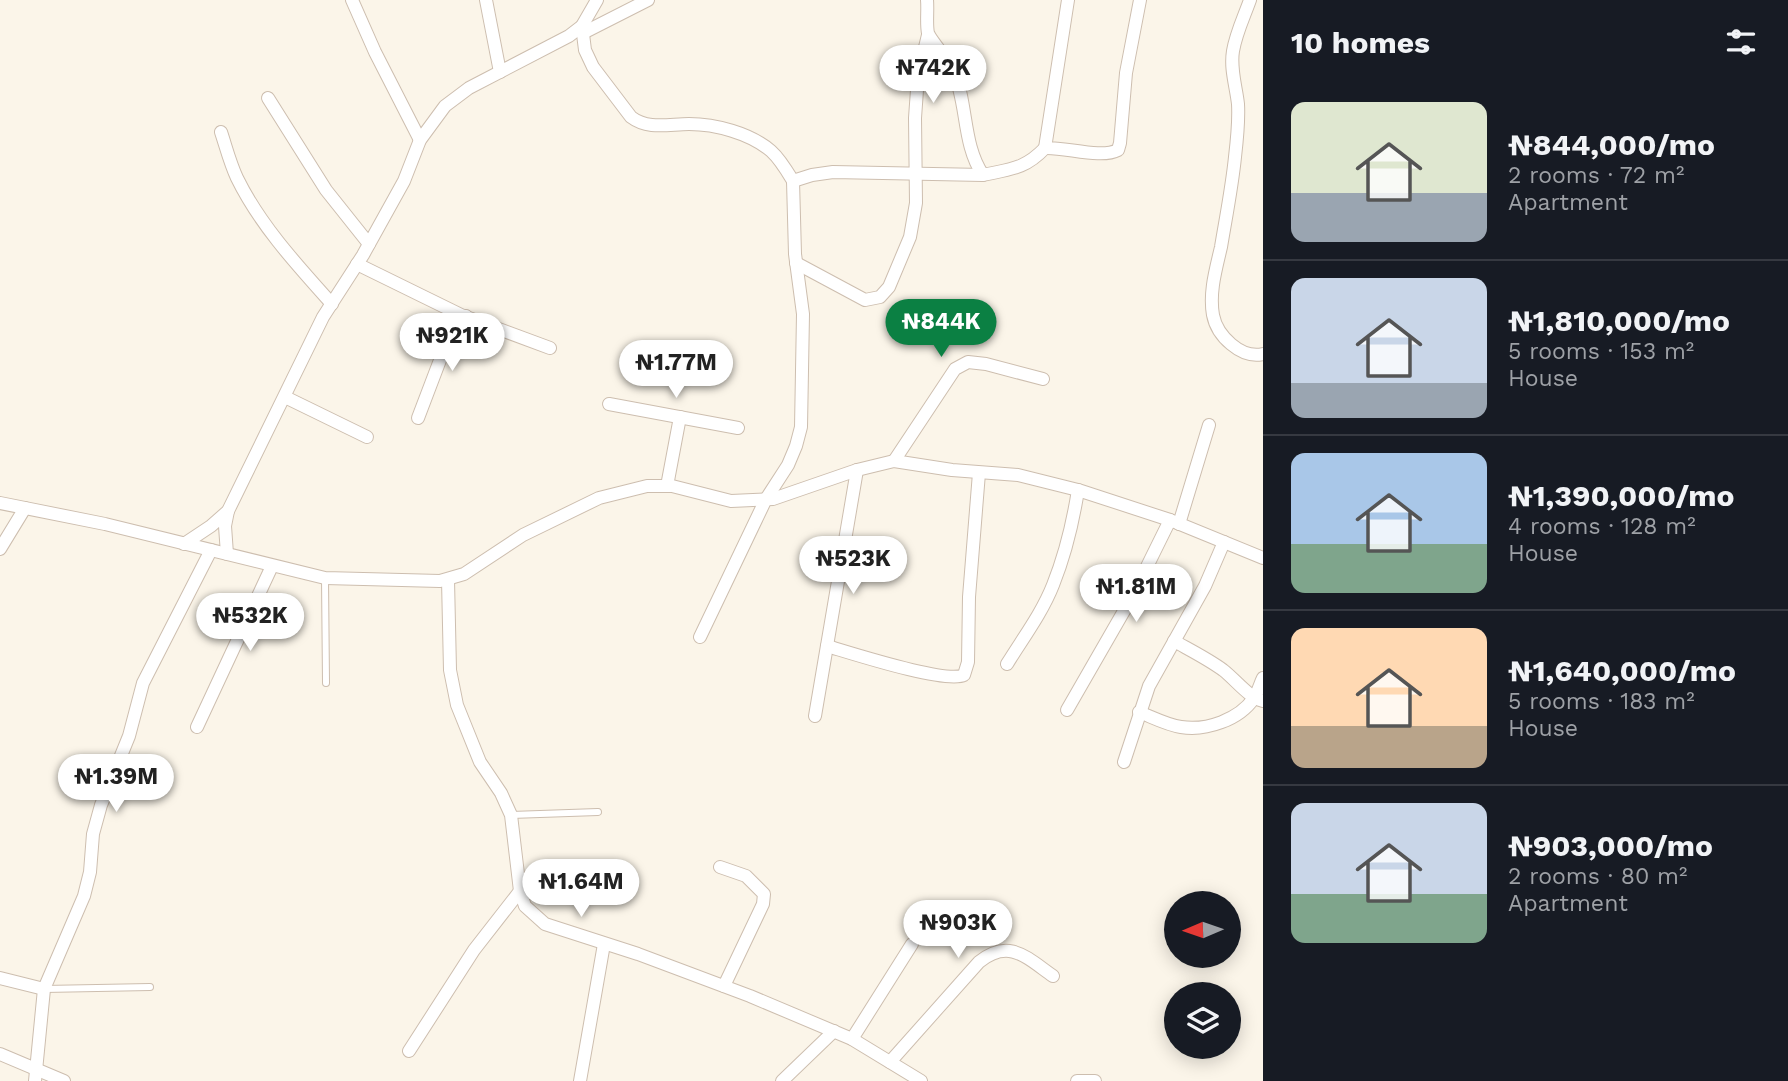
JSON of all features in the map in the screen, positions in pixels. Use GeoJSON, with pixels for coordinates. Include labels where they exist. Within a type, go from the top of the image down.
{"type":"FeatureCollection","features":[{"type":"Feature","properties":{"kind":"street"},"geometry":{"type":"LineString","coordinates":[[352,0],[420,140]]}},
{"type":"Feature","properties":{"kind":"street"},"geometry":{"type":"LineString","coordinates":[[486,0],[500,72]]}},
{"type":"Feature","properties":{"kind":"street"},"geometry":{"type":"LineString","coordinates":[[597,0],[583,29],[585,50],[593,67],[631,117],[638,122],[652,125],[692,124],[735,132],[769,149],[793,181],[796,263],[803,314],[801,427],[788,465],[766,499],[700,637]]}},
{"type":"Feature","properties":{"kind":"street"},"geometry":{"type":"LineString","coordinates":[[227,554],[225,526],[228,511],[332,304],[404,181],[420,140],[445,106],[469,88],[583,29],[648,0]]}},
{"type":"Feature","properties":{"kind":"street"},"geometry":{"type":"LineString","coordinates":[[796,263],[865,300],[880,297],[889,287],[910,237],[916,203],[915,118],[918,76],[928,34],[927,0]]}},
{"type":"Feature","properties":{"kind":"street"},"geometry":{"type":"LineString","coordinates":[[793,181],[833,172],[983,175],[1020,168],[1032,161],[1045,148],[1068,0]]}},
{"type":"Feature","properties":{"kind":"street"},"geometry":{"type":"LineString","coordinates":[[1045,148],[1103,154],[1118,150],[1126,73],[1140,0]]}},
{"type":"Feature","properties":{"kind":"street"},"geometry":{"type":"LineString","coordinates":[[1250,0],[1233,52],[1232,70],[1238,103],[1235,156],[1212,291],[1213,315],[1218,330],[1230,344],[1244,351],[1263,354]]}},
{"type":"Feature","properties":{"kind":"street"},"geometry":{"type":"LineString","coordinates":[[928,34],[943,52],[959,85],[970,144],[976,164],[983,175]]}},
{"type":"Feature","properties":{"kind":"street"},"geometry":{"type":"LineString","coordinates":[[268,98],[326,190],[369,244]]}},
{"type":"Feature","properties":{"kind":"street"},"geometry":{"type":"LineString","coordinates":[[220,132],[237,178],[258,214],[287,254],[332,304]]}},
{"type":"Feature","properties":{"kind":"street"},"geometry":{"type":"LineString","coordinates":[[357,264],[467,316],[550,348]]}},
{"type":"Feature","properties":{"kind":"street"},"geometry":{"type":"LineString","coordinates":[[418,418],[445,347],[467,316]]}},
{"type":"Feature","properties":{"kind":"street"},"geometry":{"type":"LineString","coordinates":[[894,461],[955,369],[968,362],[986,364],[1044,379]]}},
{"type":"Feature","properties":{"kind":"street"},"geometry":{"type":"LineString","coordinates":[[285,397],[367,437]]}},
{"type":"Feature","properties":{"kind":"street"},"geometry":{"type":"LineString","coordinates":[[608,404],[738,428]]}},
{"type":"Feature","properties":{"kind":"street"},"geometry":{"type":"LineString","coordinates":[[667,486],[680,417]]}},
{"type":"Feature","properties":{"kind":"street"},"geometry":{"type":"LineString","coordinates":[[1067,710],[1175,522],[1209,425]]}},
{"type":"Feature","properties":{"kind":"street"},"geometry":{"type":"LineString","coordinates":[[0,503],[105,524],[325,578],[448,580],[464,574],[523,535],[599,498],[647,486],[667,486],[731,501],[766,499],[894,461],[979,473],[1018,475],[1077,490],[1175,522],[1263,558]]}},
{"type":"Feature","properties":{"kind":"street"},"geometry":{"type":"LineString","coordinates":[[815,716],[858,470]]}},
{"type":"Feature","properties":{"kind":"street"},"geometry":{"type":"LineString","coordinates":[[827,646],[923,672],[960,678],[964,675],[968,662],[969,597],[979,473]]}},
{"type":"Feature","properties":{"kind":"street"},"geometry":{"type":"LineString","coordinates":[[1007,664],[1041,611],[1053,586],[1064,551],[1077,490]]}},
{"type":"Feature","properties":{"kind":"street"},"geometry":{"type":"LineString","coordinates":[[0,549],[24,508]]}},
{"type":"Feature","properties":{"kind":"street"},"geometry":{"type":"LineString","coordinates":[[184,544],[228,511]]}},
{"type":"Feature","properties":{"kind":"street"},"geometry":{"type":"LineString","coordinates":[[1124,762],[1149,686],[1205,586],[1224,542]]}},
{"type":"Feature","properties":{"kind":"street"},"geometry":{"type":"LineString","coordinates":[[36,1075],[44,989],[84,897],[90,872],[93,834],[101,806],[129,736],[143,683],[211,550]]}},
{"type":"Feature","properties":{"kind":"street"},"geometry":{"type":"LineString","coordinates":[[197,727],[272,566]]}},
{"type":"Feature","properties":{"kind":"street"},"geometry":{"type":"LineString","coordinates":[[448,580],[450,670],[457,705],[481,762],[501,793],[511,815],[520,891],[525,906],[545,924],[723,986],[834,1031],[921,1081]]}},
{"type":"Feature","properties":{"kind":"street"},"geometry":{"type":"LineString","coordinates":[[1174,641],[1221,668],[1258,700]]}},
{"type":"Feature","properties":{"kind":"street"},"geometry":{"type":"LineString","coordinates":[[1139,712],[1179,727],[1217,724],[1258,700],[1263,678]]}},
{"type":"Feature","properties":{"kind":"street"},"geometry":{"type":"LineString","coordinates":[[720,867],[746,876],[764,894],[763,904],[723,986]]}},
{"type":"Feature","properties":{"kind":"street"},"geometry":{"type":"LineString","coordinates":[[409,1051],[474,950],[520,891]]}},
{"type":"Feature","properties":{"kind":"street"},"geometry":{"type":"LineString","coordinates":[[580,1081],[604,944]]}},
{"type":"Feature","properties":{"kind":"street"},"geometry":{"type":"LineString","coordinates":[[852,1039],[912,944]]}},
{"type":"Feature","properties":{"kind":"street"},"geometry":{"type":"LineString","coordinates":[[890,1062],[991,952],[1003,950],[1020,953],[1053,975]]}},
{"type":"Feature","properties":{"kind":"street"},"geometry":{"type":"LineString","coordinates":[[0,978],[44,989]]}},
{"type":"Feature","properties":{"kind":"street"},"geometry":{"type":"LineString","coordinates":[[782,1081],[834,1031]]}},
{"type":"Feature","properties":{"kind":"street"},"geometry":{"type":"LineString","coordinates":[[0,1054],[36,1075],[64,1081]]}},
{"type":"Feature","properties":{"kind":"street"},"geometry":{"type":"LineString","coordinates":[[1077,1081],[1096,1081]]}},
{"type":"Feature","properties":{"kind":"lane"},"geometry":{"type":"LineString","coordinates":[[325,578],[326,683]]}},
{"type":"Feature","properties":{"kind":"lane"},"geometry":{"type":"LineString","coordinates":[[511,815],[598,811]]}},
{"type":"Feature","properties":{"kind":"lane"},"geometry":{"type":"LineString","coordinates":[[44,989],[150,986]]}}]}
